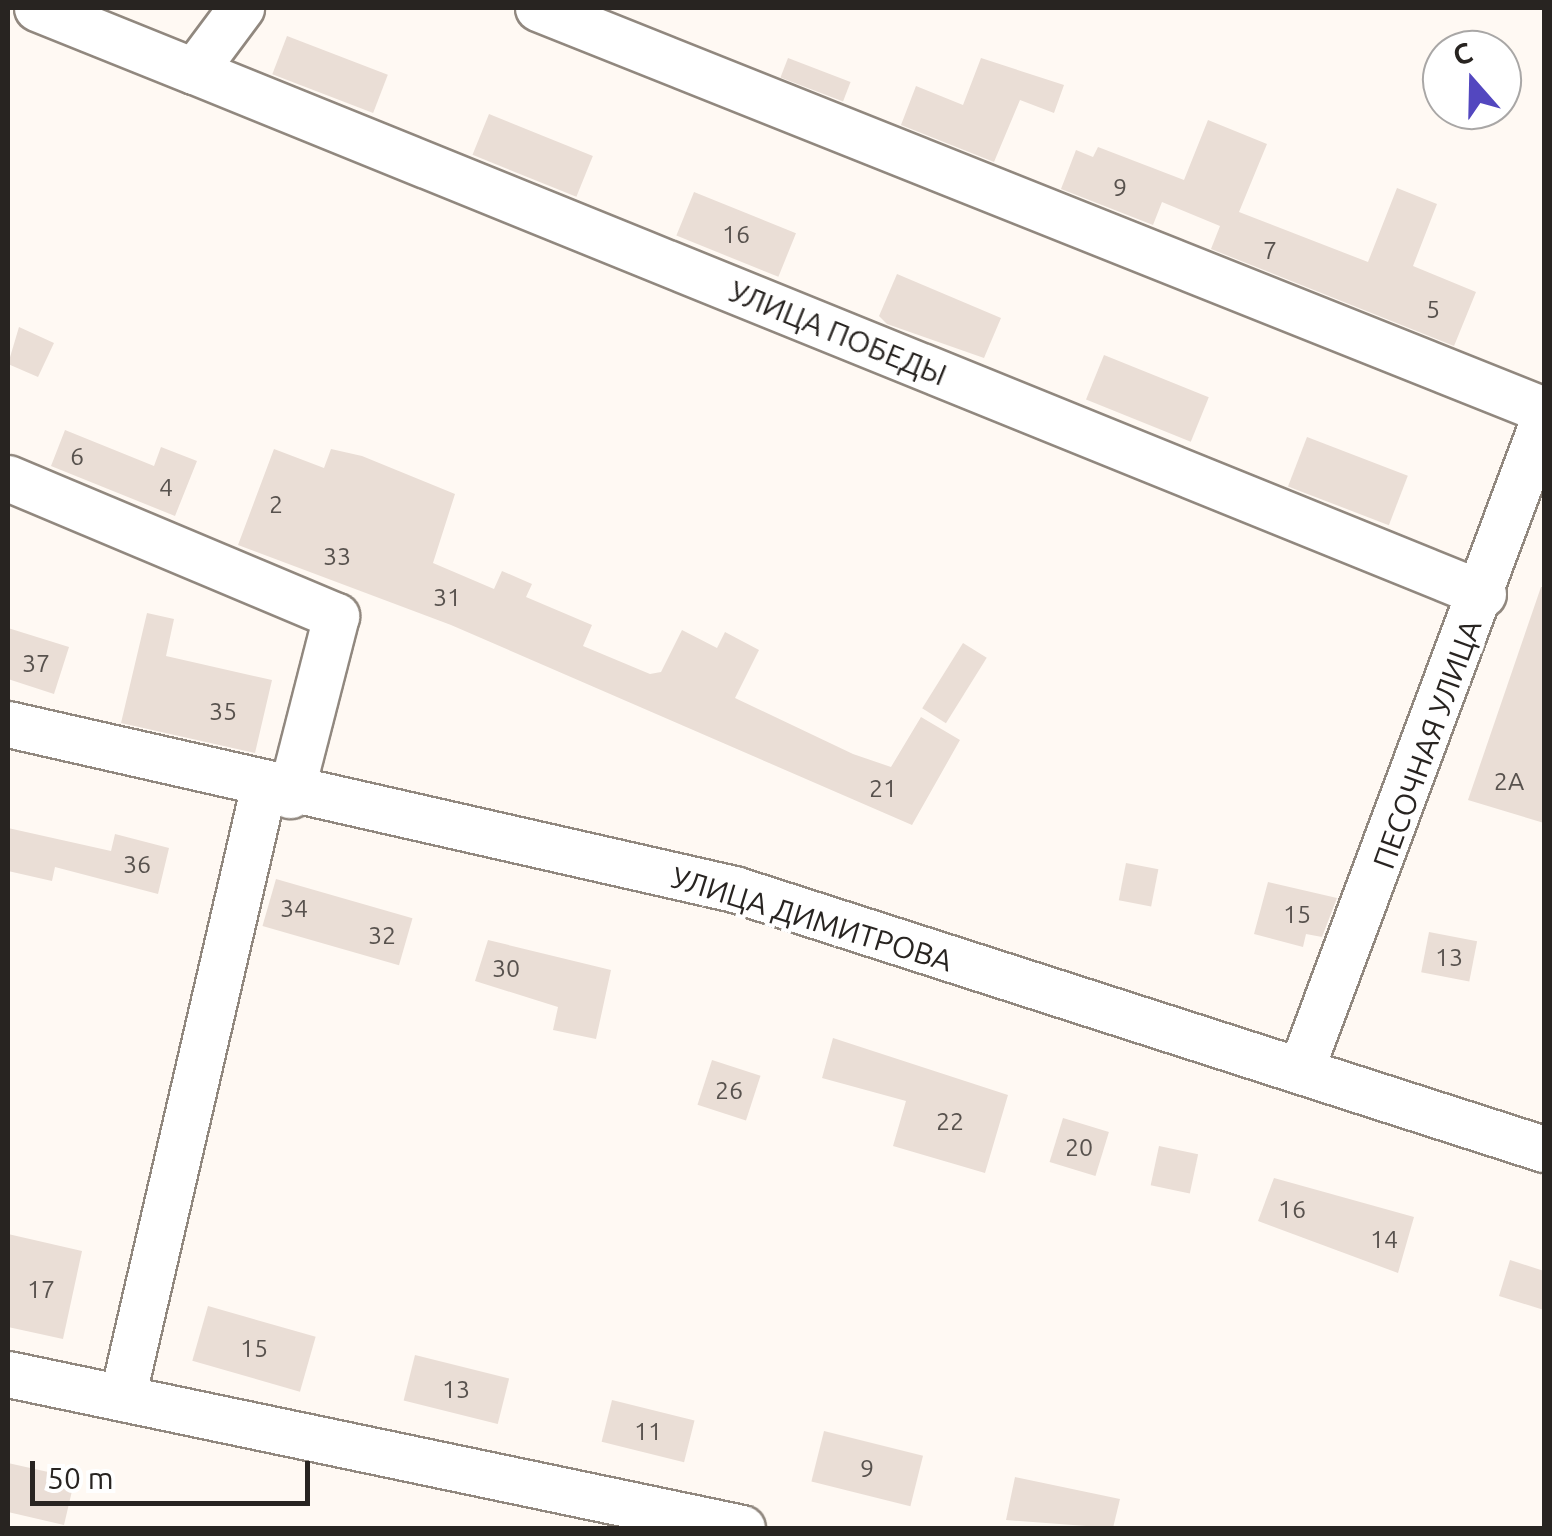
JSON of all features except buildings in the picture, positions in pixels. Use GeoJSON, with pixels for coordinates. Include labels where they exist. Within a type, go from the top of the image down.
{"type":"FeatureCollection","features":[{"type":"Feature","properties":{"kind":"street","name":"УЛИЦА ПОБЕДЫ"},"geometry":{"type":"LineString","coordinates":[[37,8],[1483,594]]}},
{"type":"Feature","properties":{"kind":"street"},"geometry":{"type":"LineString","coordinates":[[194,71],[241,8]]}},
{"type":"Feature","properties":{"kind":"street"},"geometry":{"type":"LineString","coordinates":[[538,8],[1544,410]]}},
{"type":"Feature","properties":{"kind":"street","name":"ПЕСОЧНАЯ УЛИЦА"},"geometry":{"type":"LineString","coordinates":[[1302,1066],[1483,594],[1544,418]]}},
{"type":"Feature","properties":{"kind":"street"},"geometry":{"type":"LineString","coordinates":[[8,478],[336,616],[276,792],[122,1398]]}},
{"type":"Feature","properties":{"kind":"street","name":"УЛИЦА ДИМИТРОВА"},"geometry":{"type":"LineString","coordinates":[[8,724],[276,792],[734,889],[1302,1066],[1544,1148]]}},
{"type":"Feature","properties":{"kind":"street"},"geometry":{"type":"LineString","coordinates":[[8,1374],[742,1528]]}}]}
